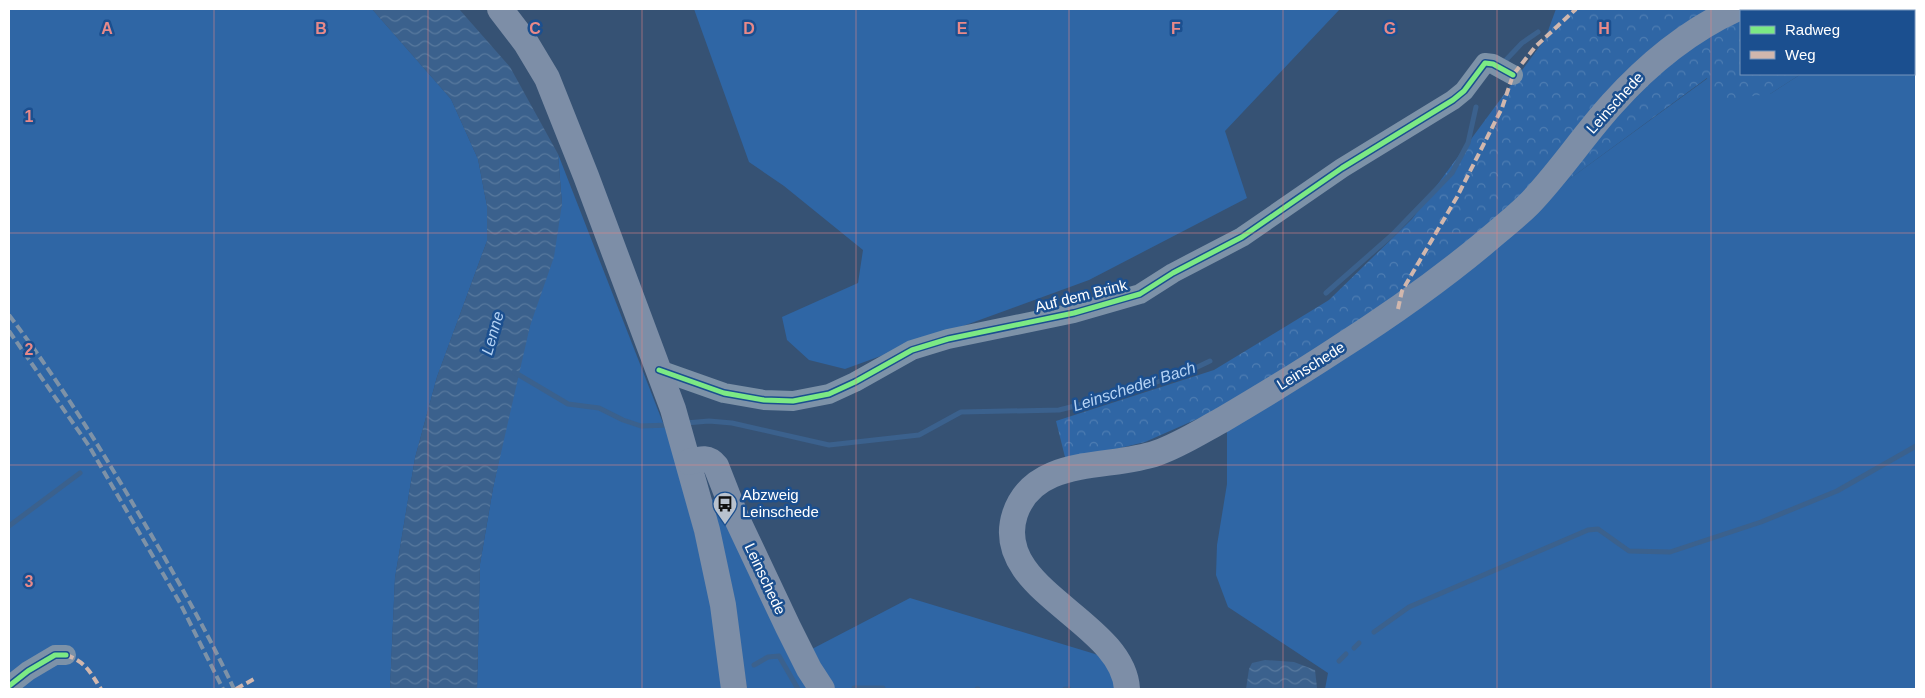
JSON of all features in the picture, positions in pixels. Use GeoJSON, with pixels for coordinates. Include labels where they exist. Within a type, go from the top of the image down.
{"type":"FeatureCollection","features":[{"type":"Feature","properties":{"kind":"main road"},"geometry":{"type":"LineString","coordinates":[[500,9],[526,43],[547,78],[676,419],[707,530],[723,605],[734,689]]}},
{"type":"Feature","properties":{"kind":"main road","name":"Leinschede"},"geometry":{"type":"LineString","coordinates":[[1127,689],[1125,674],[1118,659],[1036,582],[1017,554],[1012,535],[1012,526],[1020,503],[1027,493],[1043,479],[1070,468],[1139,458],[1155,454],[1190,438],[1269,392],[1398,308],[1470,256],[1528,206],[1611,105],[1643,72],[1668,50],[1698,29],[1736,9]]}},
{"type":"Feature","properties":{"kind":"main road","name":"Leinschede"},"geometry":{"type":"LineString","coordinates":[[689,462],[706,459],[716,466],[736,517],[788,627],[809,669],[822,689]]}},
{"type":"Feature","properties":{"kind":"street","name":"Auf dem Brink"},"geometry":{"type":"LineString","coordinates":[[659,370],[724,393],[764,400],[793,401],[828,394],[855,382],[912,350],[948,338],[1074,313],[1140,294],[1173,273],[1242,237],[1342,168],[1453,100],[1464,91],[1485,63],[1493,64],[1513,75]]}},
{"type":"Feature","properties":{"kind":"street"},"geometry":{"type":"LineString","coordinates":[[9,686],[28,671],[55,655],[66,655]]}},
{"type":"Feature","properties":{"kind":"green space"},"geometry":{"type":"Polygon","coordinates":[[[9,9],[372,9],[451,99],[478,159],[487,206],[487,241],[437,377],[415,458],[395,578],[390,689],[9,689],[9,9]]]}},
{"type":"Feature","properties":{"kind":"green space"},"geometry":{"type":"Polygon","coordinates":[[[694,9],[1340,9],[1225,131],[1247,198],[1089,280],[845,369],[809,360],[787,340],[782,317],[858,283],[863,250],[784,186],[749,162],[694,9]]]}},
{"type":"Feature","properties":{"kind":"green space"},"geometry":{"type":"Polygon","coordinates":[[[1556,9],[1916,9],[1916,24],[1915,10],[1740,10],[1740,75],[1799,75],[1770,94],[1720,100],[1707,78],[1564,183],[1429,286],[1222,408],[1145,442],[1066,461],[1056,421],[1214,370],[1329,300],[1412,219],[1545,39],[1556,9]]]}},
{"type":"Feature","properties":{"kind":"green space"},"geometry":{"type":"Polygon","coordinates":[[[1916,24],[1916,689],[1325,689],[1328,673],[1228,607],[1216,575],[1217,545],[1227,484],[1227,428],[1708,78],[1770,94],[1799,75],[1915,75],[1916,24]]]}},
{"type":"Feature","properties":{"kind":"green space"},"geometry":{"type":"Polygon","coordinates":[[[558,154],[674,451],[714,609],[722,689],[477,689],[480,564],[493,488],[517,374],[562,204],[558,154]]]}},
{"type":"Feature","properties":{"kind":"green space"},"geometry":{"type":"Polygon","coordinates":[[[719,495],[812,689],[747,689],[733,599],[712,500],[719,495]]]}},
{"type":"Feature","properties":{"kind":"green space"},"geometry":{"type":"Polygon","coordinates":[[[910,598],[1095,654],[1119,666],[1122,689],[835,689],[812,649],[910,598]]]}},
{"type":"Feature","properties":{"kind":"water","name":"Lenne"},"geometry":{"type":"Polygon","coordinates":[[[372,9],[459,9],[510,67],[558,154],[562,204],[554,257],[530,326],[493,488],[480,564],[477,689],[390,689],[395,578],[415,458],[437,377],[487,241],[487,206],[478,159],[451,99],[372,9]]]}},
{"type":"Feature","properties":{"kind":"water"},"geometry":{"type":"Polygon","coordinates":[[[1265,660],[1294,662],[1315,670],[1317,688],[1246,689],[1249,669],[1252,663],[1265,660]]]}},
{"type":"Feature","properties":{"kind":"waterway","name":"Leinscheder Bach"},"geometry":{"type":"LineString","coordinates":[[1505,61],[1522,43],[1538,32]]}},
{"type":"Feature","properties":{"kind":"waterway","name":"Leinscheder Bach"},"geometry":{"type":"LineString","coordinates":[[1326,293],[1392,235],[1452,173],[1468,143],[1476,107]]}},
{"type":"Feature","properties":{"kind":"waterway","name":"Leinscheder Bach"},"geometry":{"type":"LineString","coordinates":[[686,423],[709,421],[732,423],[829,445],[919,435],[961,412],[1059,410],[1119,395],[1189,371],[1210,361]]}},
{"type":"Feature","properties":{"kind":"waterway","name":"Leinscheder Bach"},"geometry":{"type":"LineString","coordinates":[[514,372],[568,404],[599,408],[623,420],[641,426],[670,425]]}},
{"type":"Feature","properties":{"kind":"waterway"},"geometry":{"type":"LineString","coordinates":[[1374,632],[1409,607],[1588,530],[1598,529],[1629,551],[1670,552],[1761,522],[1837,491],[1916,446]]}},
{"type":"Feature","properties":{"kind":"waterway"},"geometry":{"type":"LineString","coordinates":[[9,526],[80,473]]}},
{"type":"Feature","properties":{"kind":"waterway"},"geometry":{"type":"LineString","coordinates":[[1354,648],[1359,643]]}},
{"type":"Feature","properties":{"kind":"waterway"},"geometry":{"type":"LineString","coordinates":[[1339,661],[1346,654]]}},
{"type":"Feature","properties":{"kind":"waterway"},"geometry":{"type":"LineString","coordinates":[[754,665],[768,657],[779,656],[798,689]]}},
{"type":"Feature","properties":{"kind":"waterway"},"geometry":{"type":"LineString","coordinates":[[854,688],[883,688]]}},
{"type":"Feature","properties":{"kind":"railway"},"geometry":{"type":"LineString","coordinates":[[9,315],[60,386],[121,484],[187,598],[234,689]]}},
{"type":"Feature","properties":{"kind":"railway"},"geometry":{"type":"LineString","coordinates":[[9,331],[89,446],[180,603],[223,689]]}},
{"type":"Feature","properties":{"kind":"marked path"},"geometry":{"type":"LineString","coordinates":[[1398,309],[1402,291],[1457,197],[1502,108],[1513,75],[1535,47],[1576,9]]}},
{"type":"Feature","properties":{"kind":"marked path"},"geometry":{"type":"LineString","coordinates":[[66,655],[83,664],[101,689]]}},
{"type":"Feature","properties":{"kind":"marked path"},"geometry":{"type":"LineString","coordinates":[[236,689],[254,679]]}},
{"type":"Feature","properties":{"kind":"cycle path"},"geometry":{"type":"LineString","coordinates":[[659,370],[724,393],[764,400],[793,401],[829,394],[855,382],[912,350],[948,339],[1074,313],[1140,294],[1173,273],[1242,237],[1342,168],[1453,100],[1464,91],[1485,63],[1493,64],[1513,75]]}},
{"type":"Feature","properties":{"kind":"cycle path"},"geometry":{"type":"LineString","coordinates":[[9,686],[28,671],[55,655],[66,655]]}},
{"type":"Feature","properties":{"kind":"place","name":"Abzweig Leinschede"},"geometry":{"type":"Point","coordinates":[725,525]}}]}
